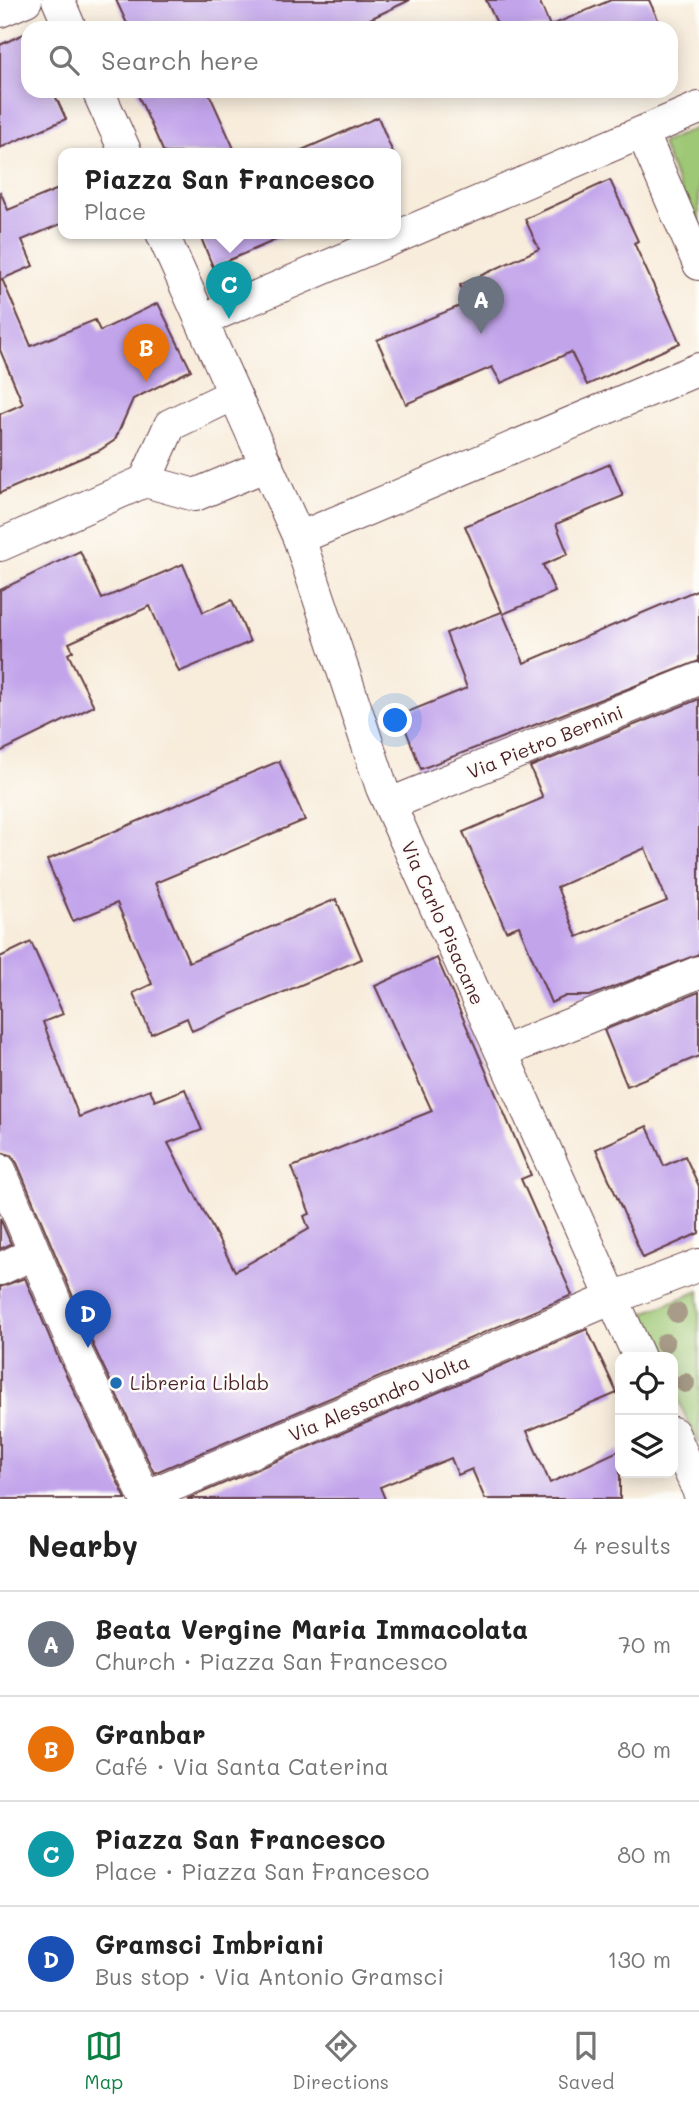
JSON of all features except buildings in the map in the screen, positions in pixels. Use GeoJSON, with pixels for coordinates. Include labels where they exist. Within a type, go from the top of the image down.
{"type":"FeatureCollection","features":[{"type":"Feature","properties":{"kind":"street"},"geometry":{"type":"LineString","coordinates":[[0,12],[26,0]]}},
{"type":"Feature","properties":{"kind":"street"},"geometry":{"type":"LineString","coordinates":[[58,0],[67,21]]}},
{"type":"Feature","properties":{"kind":"street"},"geometry":{"type":"LineString","coordinates":[[101,98],[124,148]]}},
{"type":"Feature","properties":{"kind":"street"},"geometry":{"type":"LineString","coordinates":[[401,236],[699,108]]}},
{"type":"Feature","properties":{"kind":"street"},"geometry":{"type":"LineString","coordinates":[[643,134],[699,264]]}},
{"type":"Feature","properties":{"kind":"street","name":"Via Carlo Pisacane"},"geometry":{"type":"LineString","coordinates":[[165,239],[299,538],[322,613],[390,804],[637,1352]]}},
{"type":"Feature","properties":{"kind":"street"},"geometry":{"type":"LineString","coordinates":[[202,320],[394,239]]}},
{"type":"Feature","properties":{"kind":"street"},"geometry":{"type":"LineString","coordinates":[[299,538],[699,369]]}},
{"type":"Feature","properties":{"kind":"street"},"geometry":{"type":"LineString","coordinates":[[145,481],[170,425],[234,394]]}},
{"type":"Feature","properties":{"kind":"street"},"geometry":{"type":"LineString","coordinates":[[0,545],[145,481],[195,495],[267,465]]}},
{"type":"Feature","properties":{"kind":"street","name":"Via Pietro Bernini"},"geometry":{"type":"LineString","coordinates":[[390,804],[699,679]]}},
{"type":"Feature","properties":{"kind":"street"},"geometry":{"type":"LineString","coordinates":[[502,1052],[699,972]]}},
{"type":"Feature","properties":{"kind":"street"},"geometry":{"type":"LineString","coordinates":[[0,1170],[77,1354],[146,1498]]}},
{"type":"Feature","properties":{"kind":"street"},"geometry":{"type":"LineString","coordinates":[[0,1269],[26,1257],[32,1248]]}},
{"type":"Feature","properties":{"kind":"street","name":"Via Alessandro Volta"},"geometry":{"type":"LineString","coordinates":[[146,1498],[613,1298],[699,1265]]}},
{"type":"Feature","properties":{"kind":"street"},"geometry":{"type":"LineString","coordinates":[[678,1444],[699,1492]]}},
{"type":"Feature","properties":{"kind":"green space"},"geometry":{"type":"Polygon","coordinates":[[[699,127],[699,235],[661,143],[699,127]]]}},
{"type":"Feature","properties":{"kind":"green space"},"geometry":{"type":"Polygon","coordinates":[[[699,1291],[699,1444],[678,1400],[678,1352],[655,1352],[637,1316],[699,1291]]]}},
{"type":"Feature","properties":{"kind":"place","name":"Piazza San Francesco"},"geometry":{"type":"Point","coordinates":[229,319]}},
{"type":"Feature","properties":{"kind":"place","name":"Beata Vergine Maria Immacolata"},"geometry":{"type":"Point","coordinates":[481,334]}},
{"type":"Feature","properties":{"kind":"place","name":"Granbar"},"geometry":{"type":"Point","coordinates":[146,382]}},
{"type":"Feature","properties":{"kind":"place","name":"Gramsci Imbriani"},"geometry":{"type":"Point","coordinates":[88,1348]}},
{"type":"Feature","properties":{"kind":"place","name":"Libreria Liblab"},"geometry":{"type":"Point","coordinates":[116,1383]}}]}
